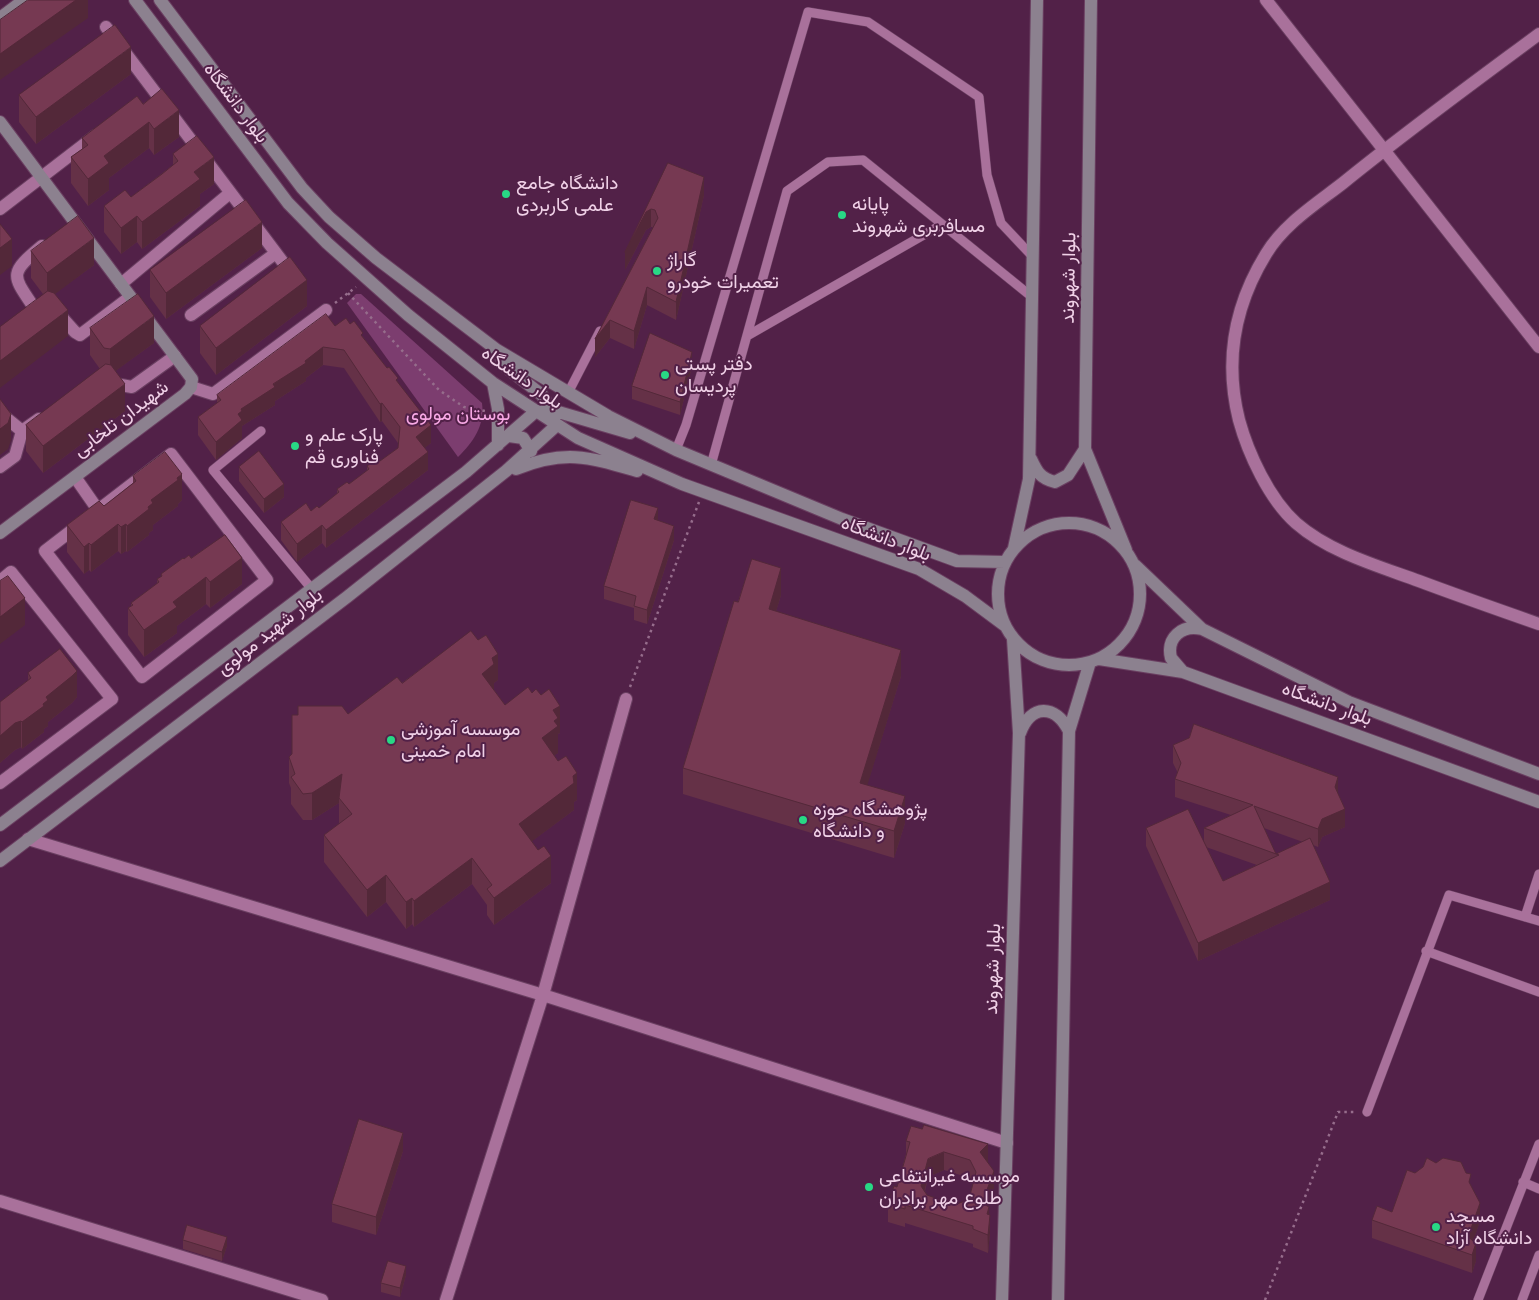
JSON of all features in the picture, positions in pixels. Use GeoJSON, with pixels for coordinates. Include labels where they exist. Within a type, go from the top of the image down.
{"type":"FeatureCollection","features":[{"type":"Feature","properties":{"kind":"main road"},"geometry":{"type":"LineString","coordinates":[[0,18],[24,0]]}},
{"type":"Feature","properties":{"kind":"main road","name":"بلوار دانشگاه"},"geometry":{"type":"LineString","coordinates":[[135,0],[288,203],[327,244],[367,279],[494,383],[535,412],[578,438],[682,484],[919,569],[964,596],[1004,625]]}},
{"type":"Feature","properties":{"kind":"main road","name":"بلوار دانشگاه"},"geometry":{"type":"LineString","coordinates":[[160,0],[302,188],[328,216],[376,258],[497,350],[608,416],[711,465],[842,519],[957,561],[1005,562]]}},
{"type":"Feature","properties":{"kind":"main road","name":"بلوار شهروند"},"geometry":{"type":"LineString","coordinates":[[1014,548],[1029,478],[1030,457],[1037,0]]}},
{"type":"Feature","properties":{"kind":"main road","name":"بلوار شهروند"},"geometry":{"type":"LineString","coordinates":[[1091,0],[1085,449],[1126,550]]}},
{"type":"Feature","properties":{"kind":"main road","name":"شهیدان تلخابی"},"geometry":{"type":"LineString","coordinates":[[0,122],[42,179],[70,224],[121,284],[192,379],[191,387],[185,394],[0,533]]}},
{"type":"Feature","properties":{"kind":"main road"},"geometry":{"type":"LineString","coordinates":[[497,350],[506,367],[542,395],[555,411],[557,425]]}},
{"type":"Feature","properties":{"kind":"main road"},"geometry":{"type":"LineString","coordinates":[[494,383],[498,409],[498,445]]}},
{"type":"Feature","properties":{"kind":"main road"},"geometry":{"type":"LineString","coordinates":[[535,412],[555,411],[604,428],[651,438]]}},
{"type":"Feature","properties":{"kind":"main road","name":"بلوار شهید مولوی"},"geometry":{"type":"LineString","coordinates":[[0,825],[498,445],[535,412]]}},
{"type":"Feature","properties":{"kind":"main road","name":"بلوار شهید مولوی"},"geometry":{"type":"LineString","coordinates":[[0,861],[175,729],[506,471],[557,425]]}},
{"type":"Feature","properties":{"kind":"main road"},"geometry":{"type":"LineString","coordinates":[[509,436],[523,438],[528,444],[530,451]]}},
{"type":"Feature","properties":{"kind":"main road"},"geometry":{"type":"LineString","coordinates":[[1030,457],[1036,472],[1043,478],[1055,482],[1068,475],[1085,449]]}},
{"type":"Feature","properties":{"kind":"main road"},"geometry":{"type":"LineString","coordinates":[[506,471],[538,460],[564,456],[596,459],[682,484]]}},
{"type":"Feature","properties":{"kind":"main road"},"geometry":{"type":"LineString","coordinates":[[1061,523],[1080,523],[1097,528],[1113,537],[1126,550],[1135,565],[1140,583],[1140,601],[1136,620],[1127,636],[1114,649],[1094,661],[1068,666],[1052,664],[1031,654],[1013,639],[1004,625],[999,609],[997,593],[999,577],[1005,562],[1014,548],[1028,536],[1044,527],[1061,523]]}},
{"type":"Feature","properties":{"kind":"main road","name":"بلوار دانشگاه"},"geometry":{"type":"LineString","coordinates":[[1135,565],[1202,629],[1349,702],[1539,774]]}},
{"type":"Feature","properties":{"kind":"main road"},"geometry":{"type":"LineString","coordinates":[[1183,672],[1171,658],[1171,640],[1175,635],[1188,628],[1202,629]]}},
{"type":"Feature","properties":{"kind":"main road","name":"بلوار شهروند"},"geometry":{"type":"LineString","coordinates":[[1002,1300],[1019,733],[1013,639]]}},
{"type":"Feature","properties":{"kind":"main road"},"geometry":{"type":"LineString","coordinates":[[1058,1300],[1070,731],[1094,661]]}},
{"type":"Feature","properties":{"kind":"main road","name":"بلوار دانشگاه"},"geometry":{"type":"LineString","coordinates":[[1094,661],[1183,672],[1539,802]]}},
{"type":"Feature","properties":{"kind":"main road"},"geometry":{"type":"LineString","coordinates":[[1019,733],[1025,720],[1036,712],[1051,712],[1063,718],[1070,731]]}},
{"type":"Feature","properties":{"kind":"street"},"geometry":{"type":"LineString","coordinates":[[1266,0],[1539,347]]}},
{"type":"Feature","properties":{"kind":"street"},"geometry":{"type":"LineString","coordinates":[[106,27],[148,93],[288,269],[274,280]]}},
{"type":"Feature","properties":{"kind":"street"},"geometry":{"type":"LineString","coordinates":[[1539,34],[1385,149],[1290,225],[1267,252],[1250,282],[1237,313],[1232,354],[1233,394],[1243,434],[1255,465],[1269,489],[1295,522],[1337,549],[1366,562],[1539,624]]}},
{"type":"Feature","properties":{"kind":"street"},"geometry":{"type":"LineString","coordinates":[[0,210],[108,126]]}},
{"type":"Feature","properties":{"kind":"street"},"geometry":{"type":"LineString","coordinates":[[121,284],[230,194]]}},
{"type":"Feature","properties":{"kind":"street"},"geometry":{"type":"LineString","coordinates":[[52,239],[22,262],[16,273],[17,282],[31,312],[46,309],[58,312],[74,332],[80,335],[130,296]]}},
{"type":"Feature","properties":{"kind":"street"},"geometry":{"type":"LineString","coordinates":[[191,315],[276,253]]}},
{"type":"Feature","properties":{"kind":"street"},"geometry":{"type":"LineString","coordinates":[[191,387],[212,394],[326,310]]}},
{"type":"Feature","properties":{"kind":"street"},"geometry":{"type":"LineString","coordinates":[[98,382],[132,387],[175,356]]}},
{"type":"Feature","properties":{"kind":"street"},"geometry":{"type":"LineString","coordinates":[[0,467],[15,456],[22,431],[52,410]]}},
{"type":"Feature","properties":{"kind":"street"},"geometry":{"type":"LineString","coordinates":[[0,413],[22,431]]}},
{"type":"Feature","properties":{"kind":"street"},"geometry":{"type":"LineString","coordinates":[[170,454],[267,580],[142,677],[44,551],[98,510],[170,454]]}},
{"type":"Feature","properties":{"kind":"street"},"geometry":{"type":"LineString","coordinates":[[75,477],[98,510]]}},
{"type":"Feature","properties":{"kind":"street"},"geometry":{"type":"LineString","coordinates":[[0,581],[11,572],[112,699],[0,783]]}},
{"type":"Feature","properties":{"kind":"street"},"geometry":{"type":"LineString","coordinates":[[446,1300],[543,995],[626,699]]}},
{"type":"Feature","properties":{"kind":"street"},"geometry":{"type":"LineString","coordinates":[[28,839],[543,995],[1007,1143]]}},
{"type":"Feature","properties":{"kind":"street"},"geometry":{"type":"LineString","coordinates":[[0,1201],[322,1300]]}},
{"type":"Feature","properties":{"kind":"lane"},"geometry":{"type":"LineString","coordinates":[[676,450],[686,425],[808,12],[868,22],[979,97],[987,175],[1001,223],[1033,257]]}},
{"type":"Feature","properties":{"kind":"lane"},"geometry":{"type":"LineString","coordinates":[[711,465],[787,190],[828,162],[863,160],[1032,297]]}},
{"type":"Feature","properties":{"kind":"lane"},"geometry":{"type":"LineString","coordinates":[[747,336],[941,225]]}},
{"type":"Feature","properties":{"kind":"lane"},"geometry":{"type":"LineString","coordinates":[[568,393],[603,326]]}},
{"type":"Feature","properties":{"kind":"lane"},"geometry":{"type":"LineString","coordinates":[[262,432],[213,470],[311,588]]}},
{"type":"Feature","properties":{"kind":"lane"},"geometry":{"type":"LineString","coordinates":[[1525,917],[1539,874]]}},
{"type":"Feature","properties":{"kind":"lane"},"geometry":{"type":"LineString","coordinates":[[1367,1112],[1426,951],[1449,895],[1539,921]]}},
{"type":"Feature","properties":{"kind":"lane"},"geometry":{"type":"LineString","coordinates":[[1426,951],[1539,992]]}},
{"type":"Feature","properties":{"kind":"lane"},"geometry":{"type":"LineString","coordinates":[[1478,1300],[1539,1144]]}},
{"type":"Feature","properties":{"kind":"lane"},"geometry":{"type":"LineString","coordinates":[[1523,1182],[1539,1189]]}},
{"type":"Feature","properties":{"kind":"lane"},"geometry":{"type":"LineString","coordinates":[[1522,1300],[1539,1255]]}},
{"type":"Feature","properties":{"kind":"path"},"geometry":{"type":"LineString","coordinates":[[326,310],[367,279]]}},
{"type":"Feature","properties":{"kind":"path"},"geometry":{"type":"LineString","coordinates":[[348,293],[446,396],[472,410],[498,409]]}},
{"type":"Feature","properties":{"kind":"path"},"geometry":{"type":"LineString","coordinates":[[626,699],[703,492]]}},
{"type":"Feature","properties":{"kind":"path"},"geometry":{"type":"LineString","coordinates":[[1265,1300],[1338,1112],[1367,1112]]}},
{"type":"Feature","properties":{"kind":"green space","name":"بوستان مولوی"},"geometry":{"type":"Polygon","coordinates":[[[356,294],[361,294],[482,403],[482,419],[477,433],[458,457],[347,303],[356,294]]]}},
{"type":"Feature","properties":{"kind":"building"},"geometry":{"type":"Polygon","coordinates":[[[28,0],[76,0],[0,54],[0,20],[28,0]]]}},
{"type":"Feature","properties":{"kind":"building"},"geometry":{"type":"Polygon","coordinates":[[[115,25],[131,47],[36,117],[19,95],[115,25]]]}},
{"type":"Feature","properties":{"kind":"building"},"geometry":{"type":"Polygon","coordinates":[[[162,89],[179,110],[154,129],[149,122],[104,156],[109,163],[88,179],[71,157],[88,145],[82,138],[137,96],[143,104],[162,89]]]}},
{"type":"Feature","properties":{"kind":"building"},"geometry":{"type":"Polygon","coordinates":[[[197,136],[214,157],[194,172],[200,179],[142,222],[137,216],[121,228],[104,206],[125,190],[131,197],[162,174],[178,161],[173,154],[197,136]]]}},
{"type":"Feature","properties":{"kind":"building","name":"گاراژ تعمیرات خودرو"},"geometry":{"type":"Polygon","coordinates":[[[668,163],[704,177],[676,302],[647,287],[634,331],[610,320],[595,339],[658,218],[655,210],[651,209],[646,212],[625,252],[668,163]]]}},
{"type":"Feature","properties":{"kind":"building"},"geometry":{"type":"Polygon","coordinates":[[[246,200],[262,222],[166,293],[150,270],[246,200]]]}},
{"type":"Feature","properties":{"kind":"building"},"geometry":{"type":"Polygon","coordinates":[[[78,216],[94,238],[47,273],[31,251],[78,216]]]}},
{"type":"Feature","properties":{"kind":"building"},"geometry":{"type":"Polygon","coordinates":[[[0,224],[12,239],[0,248],[0,224]]]}},
{"type":"Feature","properties":{"kind":"building"},"geometry":{"type":"Polygon","coordinates":[[[290,257],[307,280],[216,348],[200,326],[290,257]]]}},
{"type":"Feature","properties":{"kind":"building"},"geometry":{"type":"Polygon","coordinates":[[[48,291],[54,293],[68,310],[0,361],[0,327],[48,291]]]}},
{"type":"Feature","properties":{"kind":"building"},"geometry":{"type":"Polygon","coordinates":[[[138,294],[154,316],[110,349],[104,348],[90,328],[138,294]]]}},
{"type":"Feature","properties":{"kind":"building"},"geometry":{"type":"Polygon","coordinates":[[[326,314],[335,326],[346,318],[350,324],[354,321],[363,333],[361,335],[387,368],[389,367],[398,378],[396,380],[431,425],[416,437],[428,452],[326,530],[322,525],[297,544],[281,522],[306,503],[311,511],[317,506],[319,508],[339,492],[337,489],[347,482],[349,484],[369,469],[367,466],[378,458],[380,461],[398,448],[400,427],[382,403],[380,404],[344,350],[323,347],[305,361],[306,363],[273,384],[275,387],[241,409],[242,411],[238,414],[242,420],[216,442],[198,417],[221,400],[217,395],[326,314]]]}},
{"type":"Feature","properties":{"kind":"building","name":"دفتر پستی پردیسان"},"geometry":{"type":"Polygon","coordinates":[[[650,333],[692,352],[680,402],[632,386],[650,333]]]}},
{"type":"Feature","properties":{"kind":"building"},"geometry":{"type":"Polygon","coordinates":[[[106,364],[111,365],[125,384],[43,446],[26,425],[106,364]]]}},
{"type":"Feature","properties":{"kind":"building"},"geometry":{"type":"Polygon","coordinates":[[[0,399],[11,414],[8,423],[0,429],[0,399]]]}},
{"type":"Feature","properties":{"kind":"building"},"geometry":{"type":"Polygon","coordinates":[[[259,451],[284,484],[264,499],[239,467],[259,451]]]}},
{"type":"Feature","properties":{"kind":"building"},"geometry":{"type":"Polygon","coordinates":[[[165,452],[182,474],[177,478],[178,480],[151,500],[153,503],[148,507],[149,509],[127,526],[126,524],[121,527],[118,524],[91,545],[89,543],[84,547],[67,525],[99,501],[104,506],[136,481],[133,476],[165,452]]]}},
{"type":"Feature","properties":{"kind":"building"},"geometry":{"type":"Polygon","coordinates":[[[631,500],[658,508],[654,519],[674,526],[647,610],[634,606],[636,596],[604,586],[631,500]]]}},
{"type":"Feature","properties":{"kind":"building"},"geometry":{"type":"Polygon","coordinates":[[[225,535],[242,558],[210,582],[206,577],[173,602],[177,607],[144,630],[128,608],[133,605],[131,603],[159,582],[157,579],[162,576],[161,574],[183,558],[189,555],[191,558],[225,535]]]}},
{"type":"Feature","properties":{"kind":"building"},"geometry":{"type":"Polygon","coordinates":[[[752,559],[781,568],[769,609],[901,650],[860,783],[905,796],[894,831],[683,768],[734,601],[738,602],[752,559]]]}},
{"type":"Feature","properties":{"kind":"building"},"geometry":{"type":"Polygon","coordinates":[[[8,576],[25,598],[0,617],[0,581],[8,576]]]}},
{"type":"Feature","properties":{"kind":"building"},"geometry":{"type":"Polygon","coordinates":[[[471,631],[478,640],[486,635],[498,654],[492,658],[494,664],[482,674],[505,705],[528,687],[532,693],[536,689],[541,695],[549,689],[560,706],[553,710],[558,718],[554,721],[558,726],[542,738],[558,761],[566,756],[577,773],[573,776],[574,783],[519,824],[538,850],[544,846],[551,856],[494,898],[487,889],[492,885],[472,858],[414,901],[412,898],[406,902],[386,875],[367,890],[324,835],[352,814],[339,798],[342,774],[312,793],[303,794],[291,777],[295,774],[289,757],[292,754],[292,715],[298,715],[298,706],[342,706],[348,714],[397,677],[402,683],[471,631]]]}},
{"type":"Feature","properties":{"kind":"building"},"geometry":{"type":"Polygon","coordinates":[[[60,649],[77,671],[46,697],[48,700],[43,704],[44,706],[22,722],[15,723],[0,736],[0,702],[31,678],[28,673],[60,649]]]}},
{"type":"Feature","properties":{"kind":"building"},"geometry":{"type":"Polygon","coordinates":[[[1194,724],[1338,777],[1335,787],[1345,809],[1322,819],[1318,829],[1254,806],[1276,854],[1204,828],[1253,805],[1175,779],[1181,763],[1173,745],[1189,738],[1194,724]]]}},
{"type":"Feature","properties":{"kind":"building"},"geometry":{"type":"Polygon","coordinates":[[[1188,809],[1223,881],[1279,855],[1276,854],[1310,838],[1330,882],[1198,943],[1146,828],[1188,809]]]}},
{"type":"Feature","properties":{"kind":"building"},"geometry":{"type":"Polygon","coordinates":[[[359,1119],[403,1133],[376,1217],[332,1204],[359,1119]]]}},
{"type":"Feature","properties":{"kind":"building"},"geometry":{"type":"Polygon","coordinates":[[[924,1125],[988,1144],[980,1152],[994,1171],[982,1203],[989,1207],[987,1214],[990,1215],[988,1235],[973,1229],[973,1226],[905,1205],[905,1209],[888,1204],[894,1186],[897,1187],[910,1142],[906,1141],[911,1126],[922,1129],[924,1125]],[[944,1152],[928,1159],[921,1186],[927,1195],[955,1205],[969,1199],[976,1172],[970,1160],[944,1152]]]}},
{"type":"Feature","properties":{"kind":"building","name":"مسجد دانشگاه آزاد"},"geometry":{"type":"Polygon","coordinates":[[[1427,1158],[1436,1163],[1443,1158],[1461,1162],[1466,1173],[1471,1174],[1469,1182],[1480,1203],[1468,1237],[1476,1243],[1472,1255],[1372,1220],[1377,1206],[1392,1212],[1407,1170],[1415,1173],[1423,1167],[1427,1158]]]}},
{"type":"Feature","properties":{"kind":"building"},"geometry":{"type":"Polygon","coordinates":[[[187,1225],[227,1237],[222,1252],[183,1240],[187,1225]]]}},
{"type":"Feature","properties":{"kind":"building"},"geometry":{"type":"Polygon","coordinates":[[[388,1261],[406,1266],[400,1288],[381,1283],[388,1261]]]}},
{"type":"Feature","properties":{"kind":"place","name":"دانشگاه جامع علمی کاربردی"},"geometry":{"type":"Point","coordinates":[506,194]}},
{"type":"Feature","properties":{"kind":"place","name":"پایانه مسافربری شهروند"},"geometry":{"type":"Point","coordinates":[842,215]}},
{"type":"Feature","properties":{"kind":"place","name":"گاراژ تعمیرات خودرو"},"geometry":{"type":"Point","coordinates":[657,271]}},
{"type":"Feature","properties":{"kind":"place","name":"دفتر پستی پردیسان"},"geometry":{"type":"Point","coordinates":[665,375]}},
{"type":"Feature","properties":{"kind":"place","name":"پارک علم و فناوری قم"},"geometry":{"type":"Point","coordinates":[295,446]}},
{"type":"Feature","properties":{"kind":"place","name":"موسسه آموزشی امام خمینی"},"geometry":{"type":"Point","coordinates":[391,740]}},
{"type":"Feature","properties":{"kind":"place","name":"پژوهشگاه حوزه و دانشگاه"},"geometry":{"type":"Point","coordinates":[803,820]}},
{"type":"Feature","properties":{"kind":"place","name":"موسسه غیرانتفاعی طلوع مهر برادران"},"geometry":{"type":"Point","coordinates":[869,1187]}},
{"type":"Feature","properties":{"kind":"place","name":"مسجد دانشگاه آزاد"},"geometry":{"type":"Point","coordinates":[1436,1227]}}]}
